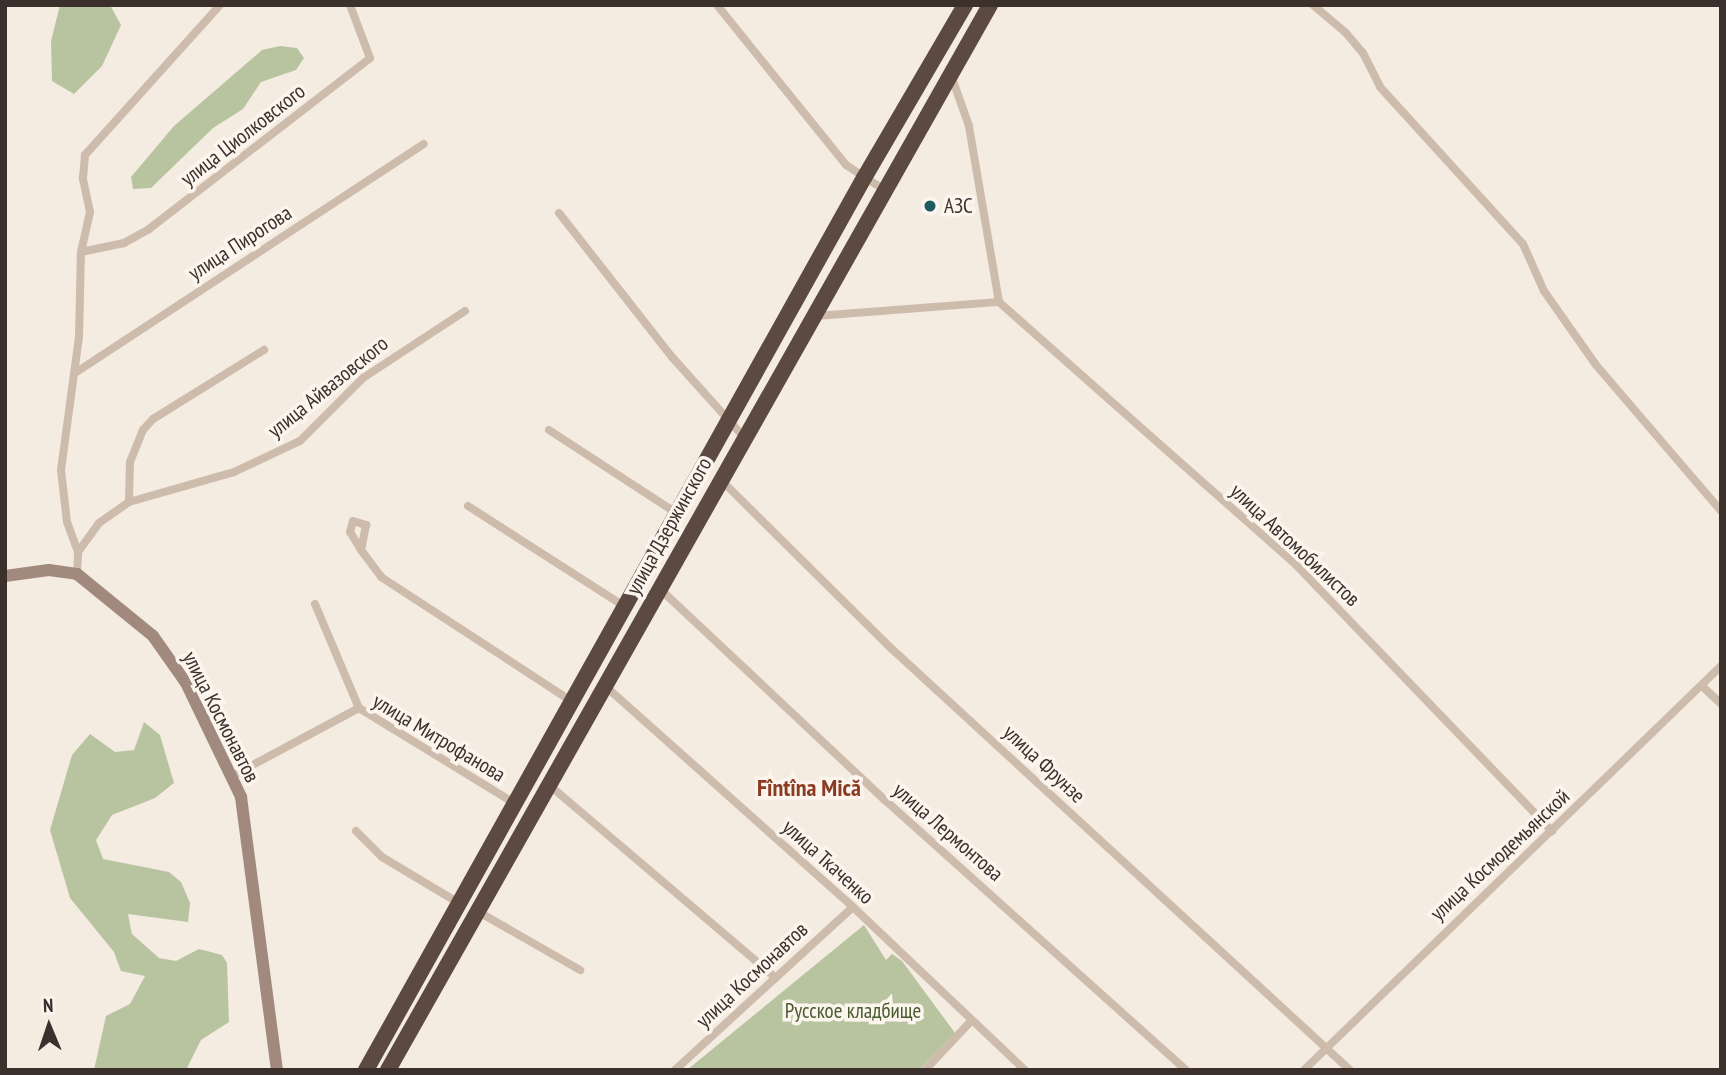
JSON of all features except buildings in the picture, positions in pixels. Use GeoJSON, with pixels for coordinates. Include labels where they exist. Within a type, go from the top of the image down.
{"type":"FeatureCollection","features":[{"type":"Feature","properties":{"kind":"highway","name":"улица Дзержинского"},"geometry":{"type":"LineString","coordinates":[[366,1070],[864,178],[965,5]]}},
{"type":"Feature","properties":{"kind":"highway","name":"улица Дзержинского"},"geometry":{"type":"LineString","coordinates":[[388,1070],[743,436],[990,5]]}},
{"type":"Feature","properties":{"kind":"street"},"geometry":{"type":"LineString","coordinates":[[77,574],[78,552],[67,522],[61,470],[75,373],[81,252],[89,226],[82,165],[89,147],[220,5]]}},
{"type":"Feature","properties":{"kind":"street","name":"улица Циолковского"},"geometry":{"type":"LineString","coordinates":[[81,252],[124,243],[149,229],[370,58],[350,5]]}},
{"type":"Feature","properties":{"kind":"street"},"geometry":{"type":"LineString","coordinates":[[717,5],[846,164],[883,189]]}},
{"type":"Feature","properties":{"kind":"street"},"geometry":{"type":"LineString","coordinates":[[1313,5],[1346,33],[1363,53],[1380,87],[1523,244],[1544,291],[1596,365],[1721,511]]}},
{"type":"Feature","properties":{"kind":"street"},"geometry":{"type":"LineString","coordinates":[[813,316],[999,302],[969,126],[951,75]]}},
{"type":"Feature","properties":{"kind":"street","name":"улица Пирогова"},"geometry":{"type":"LineString","coordinates":[[75,373],[423,144]]}},
{"type":"Feature","properties":{"kind":"street"},"geometry":{"type":"LineString","coordinates":[[559,213],[672,357],[743,436]]}},
{"type":"Feature","properties":{"kind":"street","name":"улица Автомобилистов"},"geometry":{"type":"LineString","coordinates":[[999,302],[1297,566],[1552,831]]}},
{"type":"Feature","properties":{"kind":"street","name":"улица Айвазовского"},"geometry":{"type":"LineString","coordinates":[[78,552],[99,523],[129,502],[271,458],[300,441],[363,378],[465,311]]}},
{"type":"Feature","properties":{"kind":"street"},"geometry":{"type":"LineString","coordinates":[[129,502],[130,462],[143,430],[153,419],[264,349]]}},
{"type":"Feature","properties":{"kind":"street"},"geometry":{"type":"LineString","coordinates":[[549,430],[678,513]]}},
{"type":"Feature","properties":{"kind":"street","name":"улица Фрунзе"},"geometry":{"type":"LineString","coordinates":[[720,479],[892,649],[1324,1049],[1350,1070]]}},
{"type":"Feature","properties":{"kind":"street"},"geometry":{"type":"LineString","coordinates":[[468,506],[624,606]]}},
{"type":"Feature","properties":{"kind":"street"},"geometry":{"type":"LineString","coordinates":[[361,551],[371,569],[573,702]]}},
{"type":"Feature","properties":{"kind":"street","name":"улица Космонавтов"},"geometry":{"type":"LineString","coordinates":[[5,576],[49,570],[77,574],[125,609],[165,652],[234,775],[246,818],[277,1070]]}},
{"type":"Feature","properties":{"kind":"street","name":"улица Лермонтова"},"geometry":{"type":"LineString","coordinates":[[659,588],[885,800],[1186,1070]]}},
{"type":"Feature","properties":{"kind":"street"},"geometry":{"type":"LineString","coordinates":[[315,604],[359,708]]}},
{"type":"Feature","properties":{"kind":"street","name":"улица Космодемьянской"},"geometry":{"type":"LineString","coordinates":[[1304,1070],[1721,666]]}},
{"type":"Feature","properties":{"kind":"street","name":"улица Ткаченко"},"geometry":{"type":"LineString","coordinates":[[604,684],[853,907],[1025,1070]]}},
{"type":"Feature","properties":{"kind":"street"},"geometry":{"type":"LineString","coordinates":[[1702,686],[1721,704]]}},
{"type":"Feature","properties":{"kind":"street","name":"улица Митрофанова"},"geometry":{"type":"LineString","coordinates":[[234,775],[359,708],[514,803]]}},
{"type":"Feature","properties":{"kind":"street"},"geometry":{"type":"LineString","coordinates":[[548,784],[776,978]]}},
{"type":"Feature","properties":{"kind":"street"},"geometry":{"type":"LineString","coordinates":[[356,831],[382,857],[459,903]]}},
{"type":"Feature","properties":{"kind":"street","name":"улица Космонавтов"},"geometry":{"type":"LineString","coordinates":[[675,1070],[853,907]]}},
{"type":"Feature","properties":{"kind":"street"},"geometry":{"type":"LineString","coordinates":[[477,911],[580,970]]}},
{"type":"Feature","properties":{"kind":"street"},"geometry":{"type":"LineString","coordinates":[[925,1070],[971,1021]]}},
{"type":"Feature","properties":{"kind":"green space"},"geometry":{"type":"Polygon","coordinates":[[[60,5],[110,5],[121,25],[102,66],[74,94],[52,81],[51,41],[60,5]]]}},
{"type":"Feature","properties":{"kind":"green space"},"geometry":{"type":"Polygon","coordinates":[[[280,46],[297,48],[304,58],[296,70],[261,82],[243,109],[213,128],[151,188],[133,189],[131,177],[174,126],[262,50],[280,46]]]}},
{"type":"Feature","properties":{"kind":"green space"},"geometry":{"type":"Polygon","coordinates":[[[144,722],[160,735],[174,783],[155,798],[112,815],[96,840],[103,859],[169,872],[181,882],[190,903],[188,922],[128,914],[132,934],[159,958],[176,961],[199,949],[222,955],[227,963],[229,1022],[201,1040],[186,1070],[94,1070],[106,1016],[130,1004],[145,976],[121,971],[114,952],[70,898],[50,830],[72,755],[90,734],[115,752],[134,750],[144,722]]]}},
{"type":"Feature","properties":{"kind":"green space","name":"Русское кладбище"},"geometry":{"type":"Polygon","coordinates":[[[864,925],[886,960],[892,954],[902,961],[955,1033],[919,1070],[687,1070],[864,925]]]}},
{"type":"Feature","properties":{"kind":"place","name":"АЗС"},"geometry":{"type":"Point","coordinates":[930,206]}},
{"type":"Feature","properties":{"kind":"district","name":"Fîntîna Mică"},"geometry":{"type":"Point","coordinates":[809,788]}}]}
